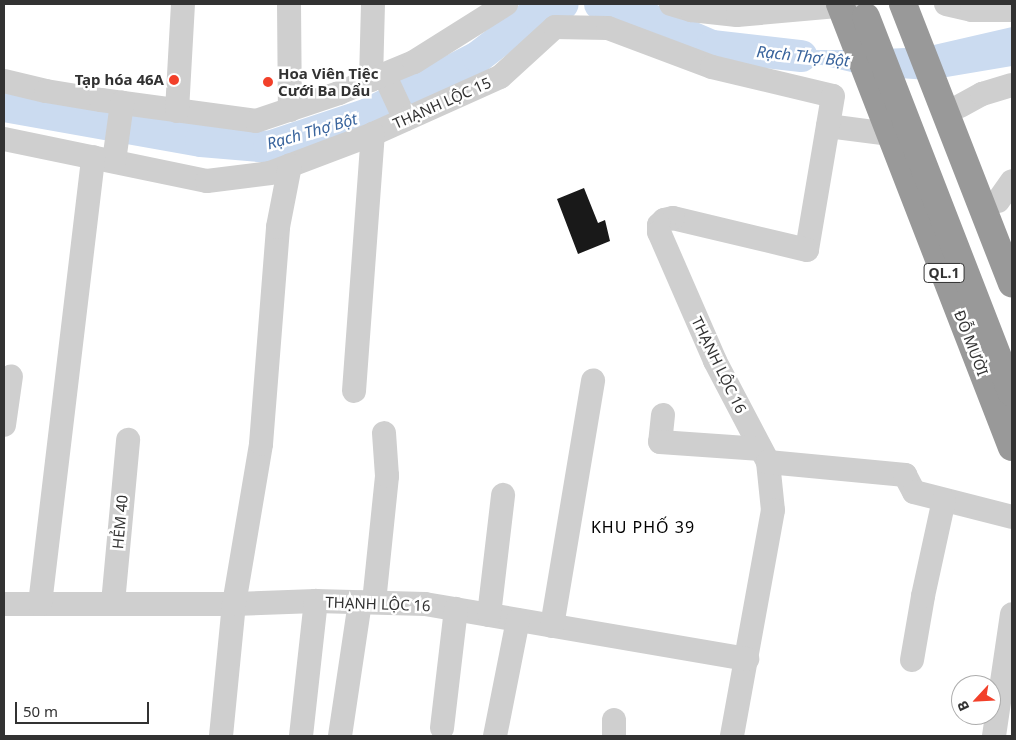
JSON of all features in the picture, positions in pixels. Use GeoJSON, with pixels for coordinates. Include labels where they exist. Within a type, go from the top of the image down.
{"type":"FeatureCollection","features":[{"type":"Feature","properties":{"kind":"highway"},"geometry":{"type":"LineString","coordinates":[[903,4],[952,100],[1005,191],[1012,237]]}},
{"type":"Feature","properties":{"kind":"highway"},"geometry":{"type":"LineString","coordinates":[[920,4],[1012,284]]}},
{"type":"Feature","properties":{"kind":"highway","name":"ĐỖ MƯỜI"},"geometry":{"type":"LineString","coordinates":[[849,7],[877,98],[897,124],[1012,393]]}},
{"type":"Feature","properties":{"kind":"highway","name":"QL.1"},"geometry":{"type":"LineString","coordinates":[[849,7],[897,124]]}},
{"type":"Feature","properties":{"kind":"highway","name":"ĐỖ MƯỜI"},"geometry":{"type":"LineString","coordinates":[[897,124],[1012,447]]}},
{"type":"Feature","properties":{"kind":"street"},"geometry":{"type":"LineString","coordinates":[[177,110],[184,4]]}},
{"type":"Feature","properties":{"kind":"street"},"geometry":{"type":"LineString","coordinates":[[289,4],[290,110]]}},
{"type":"Feature","properties":{"kind":"street"},"geometry":{"type":"LineString","coordinates":[[373,4],[377,77],[405,119]]}},
{"type":"Feature","properties":{"kind":"street"},"geometry":{"type":"LineString","coordinates":[[4,81],[46,91],[256,121],[290,110],[414,62],[506,4]]}},
{"type":"Feature","properties":{"kind":"street"},"geometry":{"type":"LineString","coordinates":[[671,4],[691,10],[737,15],[849,7]]}},
{"type":"Feature","properties":{"kind":"street"},"geometry":{"type":"LineString","coordinates":[[946,4],[972,10],[1012,10]]}},
{"type":"Feature","properties":{"kind":"street","name":"THẠNH LỘC 15"},"geometry":{"type":"LineString","coordinates":[[4,138],[207,181],[270,173],[372,134],[500,77],[555,27],[608,28],[712,67],[833,96],[807,250]]}},
{"type":"Feature","properties":{"kind":"street"},"geometry":{"type":"LineString","coordinates":[[952,100],[1012,85]]}},
{"type":"Feature","properties":{"kind":"street"},"geometry":{"type":"LineString","coordinates":[[40,604],[104,159],[122,103]]}},
{"type":"Feature","properties":{"kind":"street"},"geometry":{"type":"LineString","coordinates":[[828,126],[897,124]]}},
{"type":"Feature","properties":{"kind":"street"},"geometry":{"type":"LineString","coordinates":[[354,392],[372,134]]}},
{"type":"Feature","properties":{"kind":"street"},"geometry":{"type":"LineString","coordinates":[[221,736],[234,604],[261,444],[278,227],[290,165]]}},
{"type":"Feature","properties":{"kind":"street","name":"THẠNH LỘC 16"},"geometry":{"type":"LineString","coordinates":[[732,736],[773,510],[764,455],[715,361],[659,232],[659,225],[664,220],[673,218],[807,250]]}},
{"type":"Feature","properties":{"kind":"street"},"geometry":{"type":"LineString","coordinates":[[4,425],[11,376]]}},
{"type":"Feature","properties":{"kind":"street"},"geometry":{"type":"LineString","coordinates":[[552,626],[593,380]]}},
{"type":"Feature","properties":{"kind":"street"},"geometry":{"type":"LineString","coordinates":[[663,415],[660,442],[905,475],[914,492],[1012,517]]}},
{"type":"Feature","properties":{"kind":"street"},"geometry":{"type":"LineString","coordinates":[[340,736],[367,602],[387,476],[384,433]]}},
{"type":"Feature","properties":{"kind":"street","name":"HẺM 40"},"geometry":{"type":"LineString","coordinates":[[113,603],[128,440]]}},
{"type":"Feature","properties":{"kind":"street"},"geometry":{"type":"LineString","coordinates":[[489,615],[503,495]]}},
{"type":"Feature","properties":{"kind":"street"},"geometry":{"type":"LineString","coordinates":[[912,660],[923,596],[944,500]]}},
{"type":"Feature","properties":{"kind":"street"},"geometry":{"type":"LineString","coordinates":[[301,736],[316,601]]}},
{"type":"Feature","properties":{"kind":"street","name":"THẠNH LỘC 16"},"geometry":{"type":"LineString","coordinates":[[4,604],[234,604],[316,601],[425,604],[747,659]]}},
{"type":"Feature","properties":{"kind":"street"},"geometry":{"type":"LineString","coordinates":[[442,728],[456,610]]}},
{"type":"Feature","properties":{"kind":"street"},"geometry":{"type":"LineString","coordinates":[[994,736],[1012,614]]}},
{"type":"Feature","properties":{"kind":"street"},"geometry":{"type":"LineString","coordinates":[[495,736],[518,620]]}},
{"type":"Feature","properties":{"kind":"water"},"geometry":{"type":"Polygon","coordinates":[[[1012,27],[1012,66],[929,80],[868,76],[758,50],[864,50],[925,47],[1012,27]]]}},
{"type":"Feature","properties":{"kind":"building"},"geometry":{"type":"Polygon","coordinates":[[[584,188],[598,223],[605,220],[610,241],[578,254],[557,199],[584,188]]]}},
{"type":"Feature","properties":{"kind":"waterway","name":"Rạch Thợ Bột"},"geometry":{"type":"LineString","coordinates":[[4,106],[201,141],[269,147],[368,114],[478,57],[535,13],[563,4]]}},
{"type":"Feature","properties":{"kind":"waterway","name":"Rạch Thợ Bột"},"geometry":{"type":"LineString","coordinates":[[600,4],[626,9],[712,46],[801,56]]}},
{"type":"Feature","properties":{"kind":"place","name":"Tạp hóa 46A"},"geometry":{"type":"Point","coordinates":[174,80]}},
{"type":"Feature","properties":{"kind":"place","name":"Hoa Viên Tiệc Cưới Ba Dẩu"},"geometry":{"type":"Point","coordinates":[268,82]}},
{"type":"Feature","properties":{"kind":"district","name":"KHU PHỐ 39"},"geometry":{"type":"Point","coordinates":[643,527]}}]}
